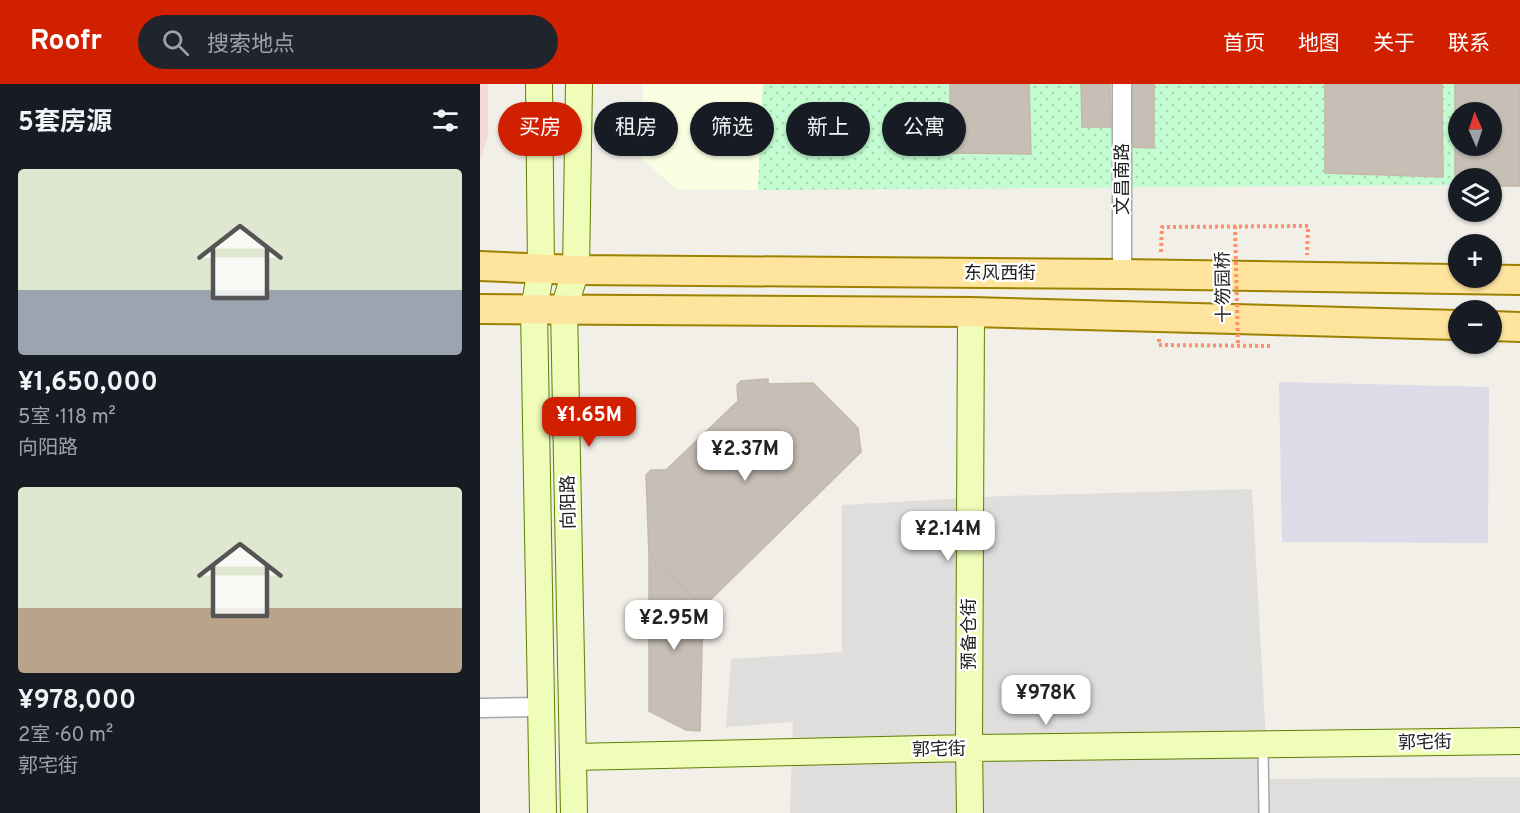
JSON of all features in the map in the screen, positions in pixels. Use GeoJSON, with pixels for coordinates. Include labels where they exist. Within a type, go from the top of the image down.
{"type":"FeatureCollection","features":[{"type":"Feature","properties":{"kind":"main road","name":"向阳路"},"geometry":{"type":"LineString","coordinates":[[539,84],[541,268],[534,310],[543,813]]}},
{"type":"Feature","properties":{"kind":"main road","name":"向阳路"},"geometry":{"type":"LineString","coordinates":[[574,813],[564,308],[576,270],[579,84]]}},
{"type":"Feature","properties":{"kind":"main road","name":"东风西街"},"geometry":{"type":"LineString","coordinates":[[480,266],[576,270],[1520,280]]}},
{"type":"Feature","properties":{"kind":"main road"},"geometry":{"type":"LineString","coordinates":[[480,309],[971,312],[1448,325]]}},
{"type":"Feature","properties":{"kind":"main road","name":"预备仓街"},"geometry":{"type":"LineString","coordinates":[[970,813],[971,312]]}},
{"type":"Feature","properties":{"kind":"main road"},"geometry":{"type":"LineString","coordinates":[[1502,326],[1520,327]]}},
{"type":"Feature","properties":{"kind":"main road","name":"郭宅街"},"geometry":{"type":"LineString","coordinates":[[573,757],[969,748],[1520,741]]}},
{"type":"Feature","properties":{"kind":"street","name":"文昌南路"},"geometry":{"type":"LineString","coordinates":[[1122,84],[1122,274]]}},
{"type":"Feature","properties":{"kind":"street"},"geometry":{"type":"LineString","coordinates":[[480,708],[542,707]]}},
{"type":"Feature","properties":{"kind":"lane"},"geometry":{"type":"LineString","coordinates":[[1263,744],[1264,813]]}},
{"type":"Feature","properties":{"kind":"path","name":"十笏园桥"},"geometry":{"type":"LineString","coordinates":[[1235,226],[1238,346]]}},
{"type":"Feature","properties":{"kind":"path"},"geometry":{"type":"LineString","coordinates":[[1162,227],[1308,226]]}},
{"type":"Feature","properties":{"kind":"path"},"geometry":{"type":"LineString","coordinates":[[1160,345],[1283,346]]}},
{"type":"Feature","properties":{"kind":"shaded area"},"geometry":{"type":"Polygon","coordinates":[[[480,84],[488,84],[488,136],[480,160],[480,84]]]}},
{"type":"Feature","properties":{"kind":"shaded area"},"geometry":{"type":"Polygon","coordinates":[[[643,84],[763,84],[762,102],[690,102],[690,156],[760,156],[758,190],[676,189],[641,158],[641,156],[678,156],[678,102],[643,102],[643,84]]]}},
{"type":"Feature","properties":{"kind":"shaded area"},"geometry":{"type":"Polygon","coordinates":[[[1279,382],[1489,387],[1488,543],[1282,542],[1279,382]]]}},
{"type":"Feature","properties":{"kind":"shaded area"},"geometry":{"type":"Polygon","coordinates":[[[1252,489],[1268,779],[1520,777],[1520,813],[790,813],[793,722],[726,727],[731,659],[842,652],[842,505],[1003,496],[1252,489]]]}},
{"type":"Feature","properties":{"kind":"green space"},"geometry":{"type":"Polygon","coordinates":[[[763,84],[1520,84],[1502,142],[1502,102],[1448,102],[1448,156],[1498,156],[1494,168],[1448,168],[1448,185],[758,190],[760,156],[774,156],[774,102],[762,102],[763,84]]]}},
{"type":"Feature","properties":{"kind":"building"},"geometry":{"type":"Polygon","coordinates":[[[950,84],[1029,84],[1031,154],[966,153],[966,102],[950,102],[950,84]]]}},
{"type":"Feature","properties":{"kind":"building"},"geometry":{"type":"Polygon","coordinates":[[[1081,84],[1110,84],[1111,127],[1082,127],[1081,84]]]}},
{"type":"Feature","properties":{"kind":"building"},"geometry":{"type":"Polygon","coordinates":[[[1127,84],[1154,84],[1154,148],[1127,147],[1127,84]]]}},
{"type":"Feature","properties":{"kind":"building"},"geometry":{"type":"Polygon","coordinates":[[[1325,84],[1442,84],[1443,177],[1325,173],[1325,84]]]}},
{"type":"Feature","properties":{"kind":"building"},"geometry":{"type":"Polygon","coordinates":[[[1455,84],[1520,84],[1520,186],[1502,186],[1502,168],[1455,168],[1455,156],[1502,156],[1502,102],[1455,102],[1455,84]]]}},
{"type":"Feature","properties":{"kind":"building"},"geometry":{"type":"Polygon","coordinates":[[[768,379],[768,384],[813,383],[858,428],[861,452],[703,607],[649,555],[646,475],[651,470],[666,470],[738,401],[737,385],[741,381],[768,379]]]}},
{"type":"Feature","properties":{"kind":"building"},"geometry":{"type":"Polygon","coordinates":[[[649,555],[703,607],[700,731],[686,730],[649,711],[649,555]]]}}]}
